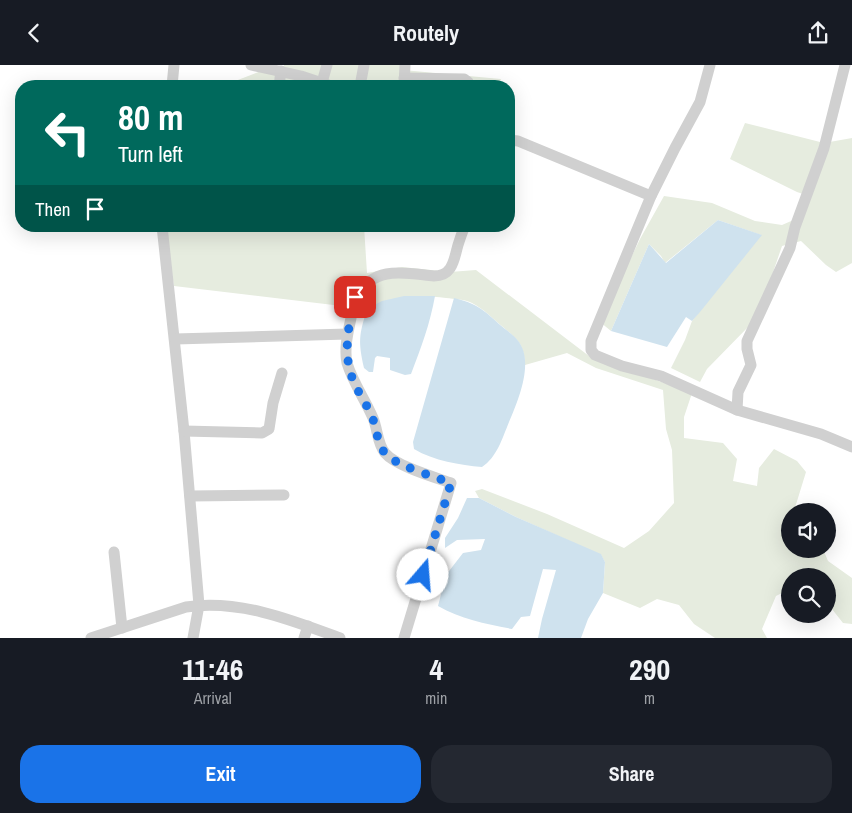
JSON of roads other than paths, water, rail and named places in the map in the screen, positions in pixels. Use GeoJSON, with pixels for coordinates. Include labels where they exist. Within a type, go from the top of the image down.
{"type":"FeatureCollection","features":[{"type":"Feature","properties":{"kind":"street"},"geometry":{"type":"LineString","coordinates":[[173,80],[174,65]]}},
{"type":"Feature","properties":{"kind":"street"},"geometry":{"type":"LineString","coordinates":[[251,65],[281,71],[309,80]]}},
{"type":"Feature","properties":{"kind":"street"},"geometry":{"type":"LineString","coordinates":[[325,80],[327,65]]}},
{"type":"Feature","properties":{"kind":"street"},"geometry":{"type":"LineString","coordinates":[[361,80],[364,65]]}},
{"type":"Feature","properties":{"kind":"street"},"geometry":{"type":"LineString","coordinates":[[404,80],[405,65]]}},
{"type":"Feature","properties":{"kind":"street"},"geometry":{"type":"LineString","coordinates":[[710,65],[700,101],[651,196],[591,341],[591,350],[595,355],[604,359],[622,366],[661,376],[737,410],[821,434],[852,447]]}},
{"type":"Feature","properties":{"kind":"street"},"geometry":{"type":"LineString","coordinates":[[737,410],[738,392],[751,365],[747,341],[790,248],[801,210],[824,148],[845,65]]}},
{"type":"Feature","properties":{"kind":"street"},"geometry":{"type":"LineString","coordinates":[[280,80],[281,71]]}},
{"type":"Feature","properties":{"kind":"street"},"geometry":{"type":"LineString","coordinates":[[444,80],[465,80]]}},
{"type":"Feature","properties":{"kind":"street"},"geometry":{"type":"LineString","coordinates":[[515,141],[651,196]]}},
{"type":"Feature","properties":{"kind":"street"},"geometry":{"type":"LineString","coordinates":[[163,232],[184,431],[199,605],[193,638]]}},
{"type":"Feature","properties":{"kind":"street"},"geometry":{"type":"LineString","coordinates":[[404,638],[451,483],[395,461],[386,454],[377,437],[373,419],[353,380],[347,361],[347,334],[355,297],[366,285],[377,276],[387,273],[441,276],[447,273],[452,267],[463,232]]}},
{"type":"Feature","properties":{"kind":"street"},"geometry":{"type":"LineString","coordinates":[[175,339],[347,334]]}},
{"type":"Feature","properties":{"kind":"street"},"geometry":{"type":"LineString","coordinates":[[184,431],[266,432],[269,429],[273,403],[282,373]]}},
{"type":"Feature","properties":{"kind":"street"},"geometry":{"type":"LineString","coordinates":[[190,496],[284,495]]}},
{"type":"Feature","properties":{"kind":"street"},"geometry":{"type":"LineString","coordinates":[[114,552],[122,628]]}},
{"type":"Feature","properties":{"kind":"street"},"geometry":{"type":"LineString","coordinates":[[91,638],[186,607],[199,605],[263,612],[340,638]]}},
{"type":"Feature","properties":{"kind":"street"},"geometry":{"type":"LineString","coordinates":[[304,638],[308,626]]}},
{"type":"Feature","properties":{"kind":"water"},"geometry":{"type":"Polygon","coordinates":[[[718,220],[762,235],[692,321],[686,317],[667,347],[611,331],[649,244],[666,263],[718,220]]]}},
{"type":"Feature","properties":{"kind":"water"},"geometry":{"type":"Polygon","coordinates":[[[404,296],[435,296],[428,326],[411,374],[405,375],[390,370],[390,358],[377,356],[373,372],[369,372],[364,368],[360,344],[367,309],[382,301],[404,296]]]}},
{"type":"Feature","properties":{"kind":"water"},"geometry":{"type":"Polygon","coordinates":[[[454,298],[468,302],[488,314],[519,342],[525,360],[523,382],[513,413],[495,453],[482,467],[456,464],[414,449],[413,442],[454,298]]]}},
{"type":"Feature","properties":{"kind":"water"},"geometry":{"type":"Polygon","coordinates":[[[467,498],[479,498],[516,517],[601,554],[605,562],[603,593],[588,619],[581,638],[538,638],[556,570],[543,569],[530,616],[521,617],[512,629],[465,618],[438,606],[446,575],[463,553],[481,550],[485,539],[457,540],[445,548],[445,538],[458,518],[467,498]]]}}]}
